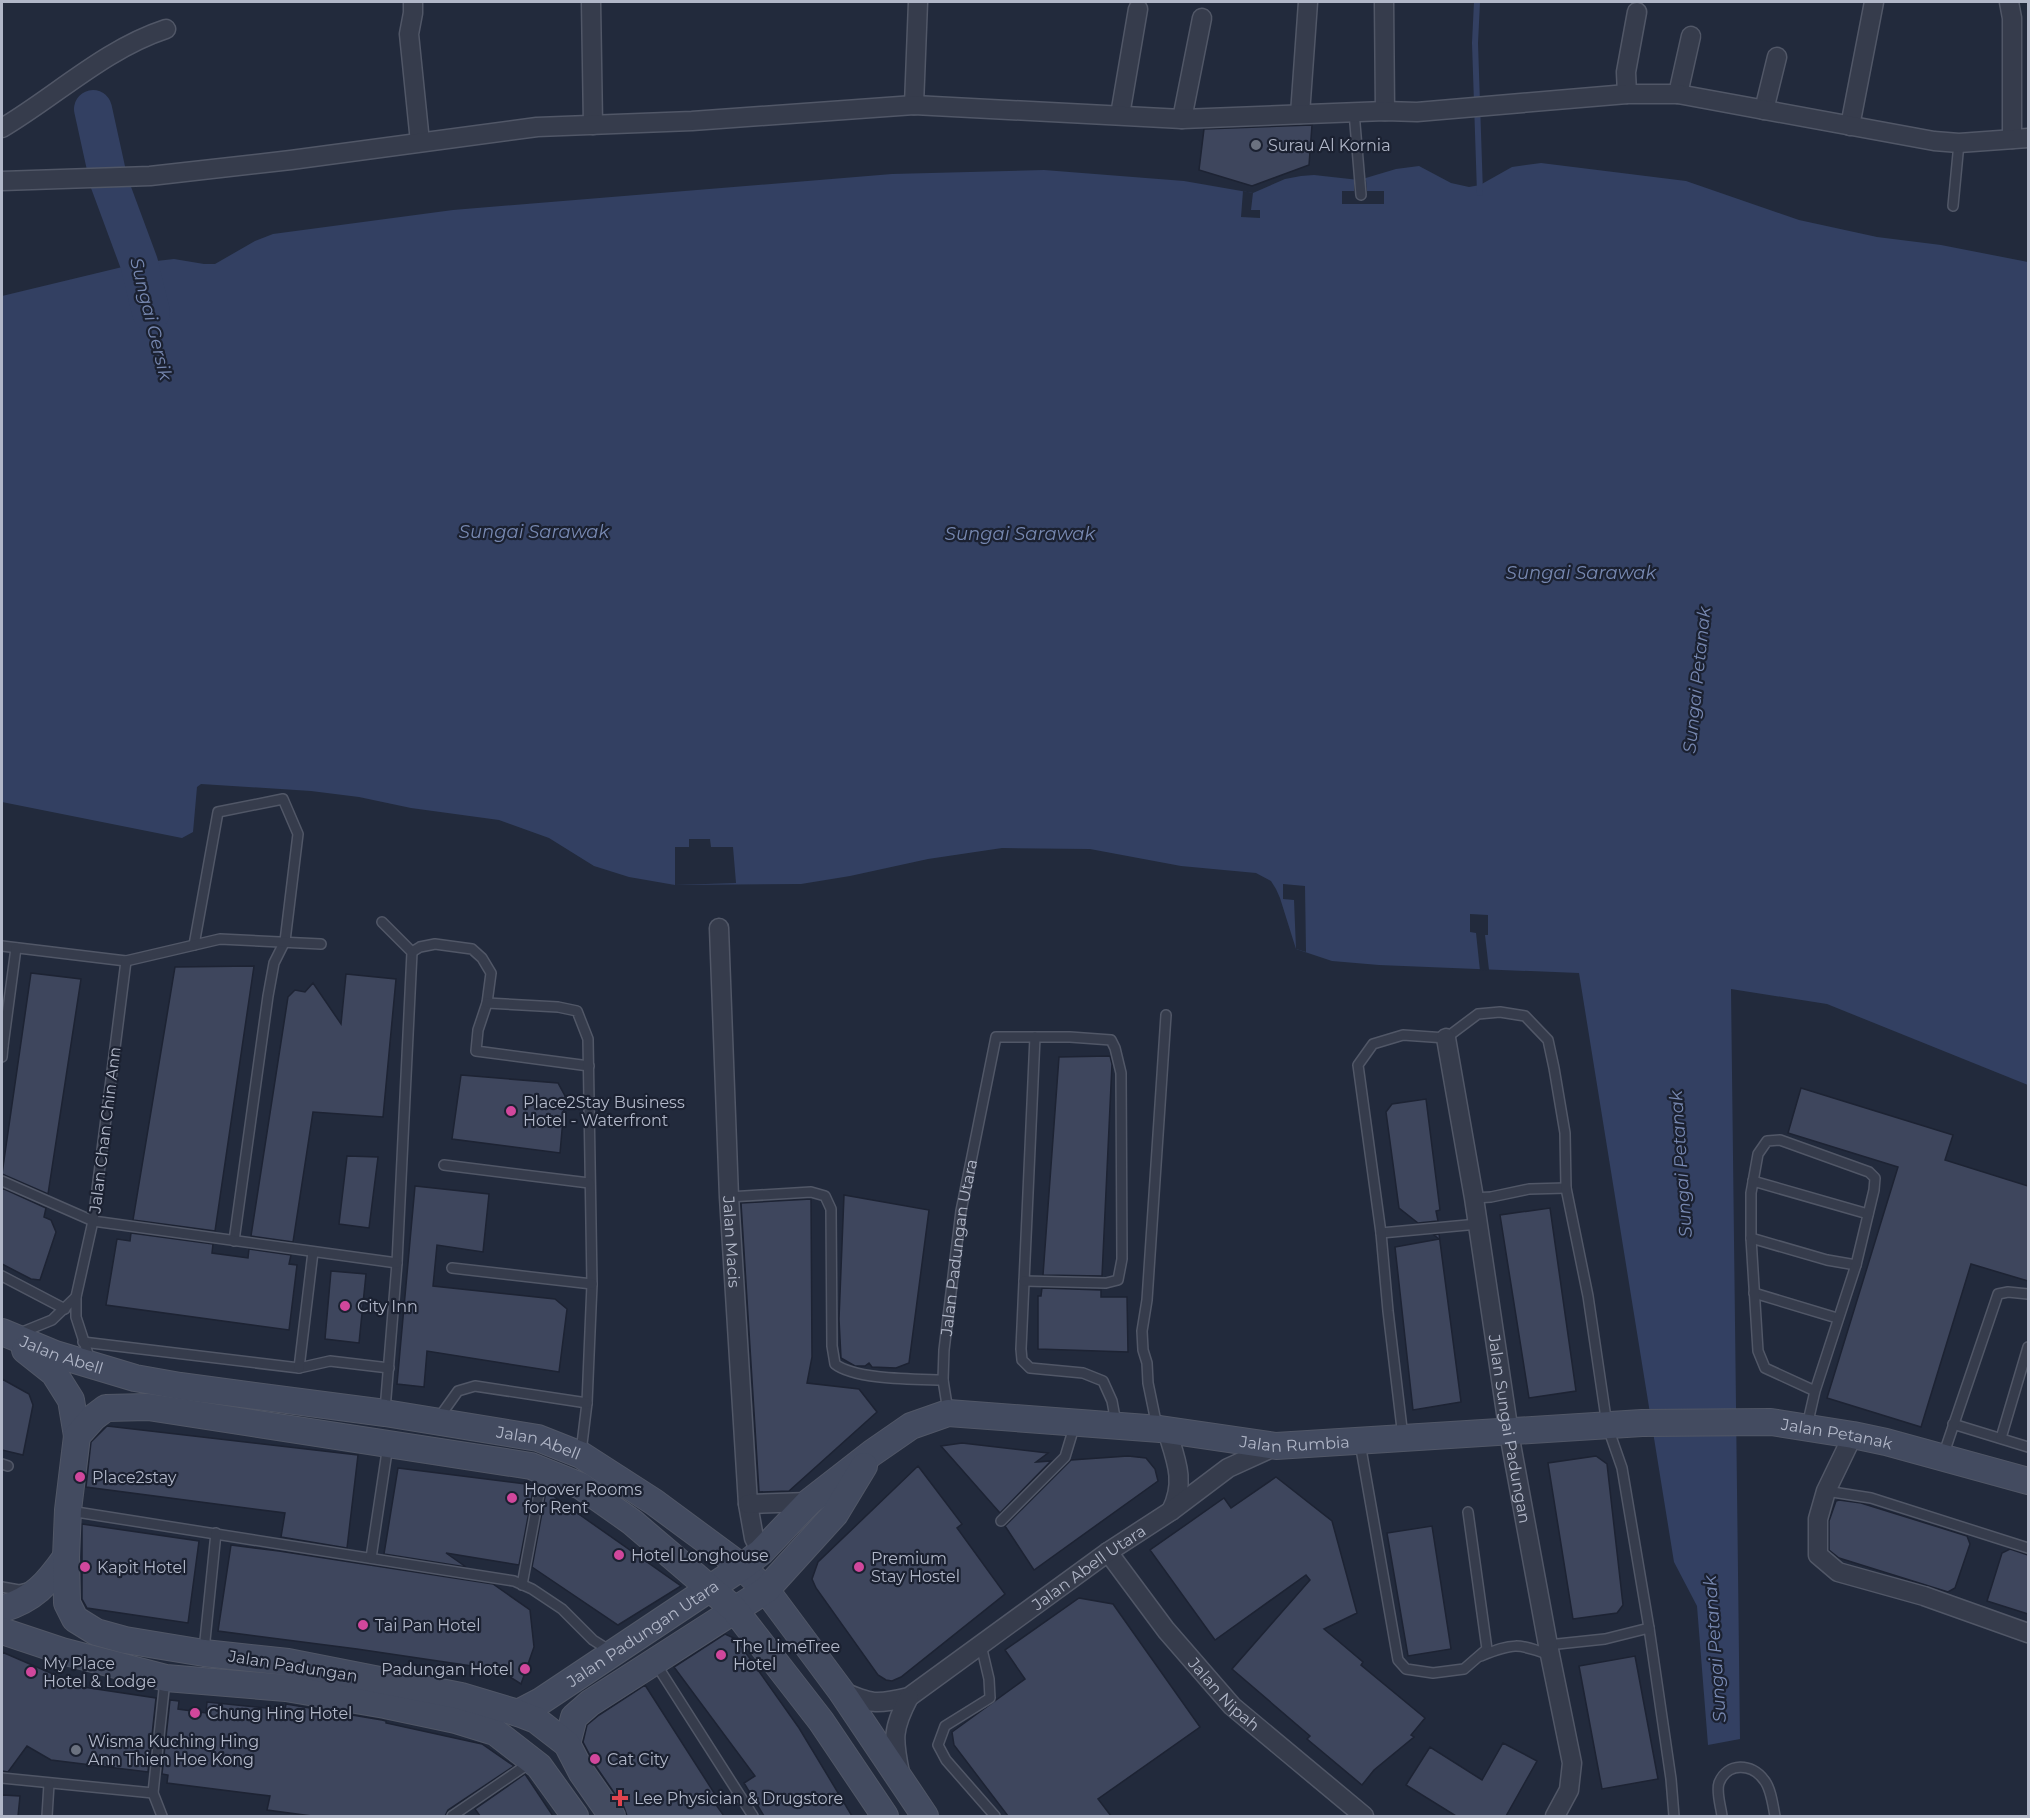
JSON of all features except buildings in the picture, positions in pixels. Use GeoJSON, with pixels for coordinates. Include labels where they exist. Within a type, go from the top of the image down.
{"type":"FeatureCollection","features":[{"type":"Feature","properties":{"kind":"main road","name":"Jalan Abell"},"geometry":{"type":"LineString","coordinates":[[5,1334],[55,1354],[135,1378],[385,1413],[538,1438],[581,1455],[654,1502],[752,1560],[766,1590],[841,1691],[925,1816]]}},
{"type":"Feature","properties":{"kind":"main road","name":"Jalan Abell"},"geometry":{"type":"LineString","coordinates":[[5,1334],[54,1373],[71,1400],[77,1436],[68,1510],[66,1557]]}},
{"type":"Feature","properties":{"kind":"main road","name":"Jalan Abell"},"geometry":{"type":"LineString","coordinates":[[77,1436],[94,1417],[106,1408],[148,1407],[531,1466],[581,1486],[632,1522],[734,1609],[821,1721],[885,1816]]}},
{"type":"Feature","properties":{"kind":"main road","name":"Jalan Rumbia"},"geometry":{"type":"LineString","coordinates":[[948,1413],[1117,1425],[1276,1446],[1642,1423]]}},
{"type":"Feature","properties":{"kind":"main road","name":"Jalan Padungan Utara"},"geometry":{"type":"LineString","coordinates":[[518,1713],[541,1701],[614,1654],[752,1560],[809,1502],[872,1453],[911,1426],[948,1413]]}},
{"type":"Feature","properties":{"kind":"main road","name":"Jalan Petanak"},"geometry":{"type":"LineString","coordinates":[[1642,1423],[1771,1422],[1806,1427],[1853,1435],[2028,1481]]}},
{"type":"Feature","properties":{"kind":"main road","name":"Jalan Padungan Utara"},"geometry":{"type":"LineString","coordinates":[[567,1744],[574,1717],[590,1702],[766,1590],[835,1514],[872,1453]]}},
{"type":"Feature","properties":{"kind":"main road"},"geometry":{"type":"LineString","coordinates":[[2,1609],[28,1599],[49,1581],[66,1557]]}},
{"type":"Feature","properties":{"kind":"main road","name":"Jalan Padungan"},"geometry":{"type":"LineString","coordinates":[[66,1557],[67,1603],[75,1619],[96,1632],[125,1640],[204,1653],[310,1666],[461,1696],[536,1719],[567,1744],[582,1773],[612,1816]]}},
{"type":"Feature","properties":{"kind":"main road","name":"Jalan Padungan"},"geometry":{"type":"LineString","coordinates":[[2,1631],[72,1654],[166,1678],[286,1688],[456,1719],[495,1732],[539,1766],[575,1816]]}},
{"type":"Feature","properties":{"kind":"street"},"geometry":{"type":"LineString","coordinates":[[412,2],[413,13],[409,34],[420,142]]}},
{"type":"Feature","properties":{"kind":"street"},"geometry":{"type":"LineString","coordinates":[[591,2],[593,125]]}},
{"type":"Feature","properties":{"kind":"street"},"geometry":{"type":"LineString","coordinates":[[914,105],[918,2]]}},
{"type":"Feature","properties":{"kind":"street"},"geometry":{"type":"LineString","coordinates":[[1300,114],[1308,2]]}},
{"type":"Feature","properties":{"kind":"street"},"geometry":{"type":"LineString","coordinates":[[1384,2],[1385,111]]}},
{"type":"Feature","properties":{"kind":"street"},"geometry":{"type":"LineString","coordinates":[[1850,126],[1874,2]]}},
{"type":"Feature","properties":{"kind":"street"},"geometry":{"type":"LineString","coordinates":[[2,181],[150,176],[291,160],[537,127],[692,121],[914,105],[1182,119],[1385,111],[1417,112],[1595,96],[1677,94],[1850,126],[1959,143],[2020,138],[2009,2]]}},
{"type":"Feature","properties":{"kind":"street"},"geometry":{"type":"LineString","coordinates":[[1120,116],[1138,9]]}},
{"type":"Feature","properties":{"kind":"street"},"geometry":{"type":"LineString","coordinates":[[1627,94],[1626,72],[1638,12]]}},
{"type":"Feature","properties":{"kind":"street"},"geometry":{"type":"LineString","coordinates":[[1182,119],[1202,18]]}},
{"type":"Feature","properties":{"kind":"street"},"geometry":{"type":"LineString","coordinates":[[2,128],[106,58],[146,36],[166,29]]}},
{"type":"Feature","properties":{"kind":"street"},"geometry":{"type":"LineString","coordinates":[[1677,94],[1691,36]]}},
{"type":"Feature","properties":{"kind":"street"},"geometry":{"type":"LineString","coordinates":[[1764,110],[1777,57]]}},
{"type":"Feature","properties":{"kind":"street","name":"Jalan Macis"},"geometry":{"type":"LineString","coordinates":[[719,928],[729,1197],[748,1504],[754,1538],[752,1560]]}},
{"type":"Feature","properties":{"kind":"street","name":"Jalan Sungai Padungan"},"geometry":{"type":"LineString","coordinates":[[1446,1038],[1474,1198],[1509,1433],[1572,1763],[1569,1790],[1555,1816]]}},
{"type":"Feature","properties":{"kind":"street"},"geometry":{"type":"LineString","coordinates":[[1164,1430],[1180,1484],[1179,1496],[1171,1510]]}},
{"type":"Feature","properties":{"kind":"street"},"geometry":{"type":"LineString","coordinates":[[1853,1435],[1826,1491],[1818,1519],[1818,1555],[1838,1572],[1924,1596],[2028,1633]]}},
{"type":"Feature","properties":{"kind":"street","name":"Jalan Abell Utara"},"geometry":{"type":"LineString","coordinates":[[909,1697],[1228,1468],[1276,1446]]}},
{"type":"Feature","properties":{"kind":"street"},"geometry":{"type":"LineString","coordinates":[[748,1504],[809,1502]]}},
{"type":"Feature","properties":{"kind":"street","name":"Jalan Nipah"},"geometry":{"type":"LineString","coordinates":[[1108,1552],[1166,1630],[1232,1706],[1364,1816]]}},
{"type":"Feature","properties":{"kind":"street"},"geometry":{"type":"LineString","coordinates":[[841,1691],[862,1700],[883,1704],[909,1697]]}},
{"type":"Feature","properties":{"kind":"street"},"geometry":{"type":"LineString","coordinates":[[903,1785],[896,1750],[895,1728],[909,1697]]}},
{"type":"Feature","properties":{"kind":"lane"},"geometry":{"type":"LineString","coordinates":[[1354,112],[1361,195]]}},
{"type":"Feature","properties":{"kind":"lane"},"geometry":{"type":"LineString","coordinates":[[1953,206],[1959,143]]}},
{"type":"Feature","properties":{"kind":"lane"},"geometry":{"type":"LineString","coordinates":[[194,945],[218,812],[282,799],[298,834],[285,941],[274,963],[234,1241]]}},
{"type":"Feature","properties":{"kind":"lane"},"geometry":{"type":"LineString","coordinates":[[382,922],[412,952],[397,1263],[385,1413]]}},
{"type":"Feature","properties":{"kind":"lane"},"geometry":{"type":"LineString","coordinates":[[2,946],[126,961],[220,939],[321,944]]}},
{"type":"Feature","properties":{"kind":"lane"},"geometry":{"type":"LineString","coordinates":[[412,952],[420,947],[435,944],[472,950],[482,958],[491,973],[487,1004],[478,1030],[476,1051],[589,1066]]}},
{"type":"Feature","properties":{"kind":"lane"},"geometry":{"type":"LineString","coordinates":[[2,1057],[16,948]]}},
{"type":"Feature","properties":{"kind":"lane","name":"Jalan Chan Chin Ann"},"geometry":{"type":"LineString","coordinates":[[93,1366],[76,1317],[76,1297],[93,1221],[126,961]]}},
{"type":"Feature","properties":{"kind":"lane"},"geometry":{"type":"LineString","coordinates":[[487,1004],[558,1007],[577,1011],[588,1039],[592,1284],[587,1403],[581,1455]]}},
{"type":"Feature","properties":{"kind":"lane"},"geometry":{"type":"LineString","coordinates":[[1404,1438],[1381,1233],[1358,1065],[1373,1044],[1403,1035],[1446,1038],[1478,1014],[1500,1012],[1525,1016],[1548,1040],[1554,1068],[1565,1133],[1566,1188],[1588,1296],[1607,1425],[1622,1468],[1649,1628],[1671,1779],[1674,1816]]}},
{"type":"Feature","properties":{"kind":"lane"},"geometry":{"type":"LineString","coordinates":[[1164,1430],[1155,1417],[1148,1383],[1142,1331],[1147,1300],[1166,1015]]}},
{"type":"Feature","properties":{"kind":"lane","name":"Jalan Padungan Utara"},"geometry":{"type":"LineString","coordinates":[[948,1413],[943,1380],[944,1350],[961,1211],[996,1037],[1070,1037],[1111,1040],[1121,1073],[1122,1259],[1118,1280],[1106,1283],[1024,1281]]}},
{"type":"Feature","properties":{"kind":"lane"},"geometry":{"type":"LineString","coordinates":[[1035,1037],[1022,1360],[1030,1368],[1083,1373],[1103,1381],[1112,1401],[1117,1425]]}},
{"type":"Feature","properties":{"kind":"lane"},"geometry":{"type":"LineString","coordinates":[[1806,1427],[1837,1318],[1856,1265],[1875,1178],[1869,1172],[1780,1140],[1767,1141],[1758,1154],[1751,1193],[1751,1238],[1758,1351],[1765,1368],[1815,1391]]}},
{"type":"Feature","properties":{"kind":"lane"},"geometry":{"type":"LineString","coordinates":[[444,1165],[589,1183]]}},
{"type":"Feature","properties":{"kind":"lane"},"geometry":{"type":"LineString","coordinates":[[1754,1180],[1868,1214]]}},
{"type":"Feature","properties":{"kind":"lane"},"geometry":{"type":"LineString","coordinates":[[2,1181],[93,1221],[397,1263]]}},
{"type":"Feature","properties":{"kind":"lane"},"geometry":{"type":"LineString","coordinates":[[1474,1198],[1529,1189],[1566,1188]]}},
{"type":"Feature","properties":{"kind":"lane"},"geometry":{"type":"LineString","coordinates":[[729,1197],[811,1192],[825,1196],[831,1209],[832,1346],[835,1364],[842,1370],[887,1377],[943,1380]]}},
{"type":"Feature","properties":{"kind":"lane"},"geometry":{"type":"LineString","coordinates":[[1381,1233],[1478,1224]]}},
{"type":"Feature","properties":{"kind":"lane"},"geometry":{"type":"LineString","coordinates":[[1751,1238],[1827,1260],[1856,1265]]}},
{"type":"Feature","properties":{"kind":"lane"},"geometry":{"type":"LineString","coordinates":[[299,1368],[313,1252]]}},
{"type":"Feature","properties":{"kind":"lane"},"geometry":{"type":"LineString","coordinates":[[452,1268],[592,1284]]}},
{"type":"Feature","properties":{"kind":"lane"},"geometry":{"type":"LineString","coordinates":[[2,1276],[65,1309]]}},
{"type":"Feature","properties":{"kind":"lane"},"geometry":{"type":"LineString","coordinates":[[1942,1459],[1998,1294],[2008,1292],[2028,1294]]}},
{"type":"Feature","properties":{"kind":"lane"},"geometry":{"type":"LineString","coordinates":[[1754,1293],[1837,1318]]}},
{"type":"Feature","properties":{"kind":"lane","name":"Jalan Chan Chin Ann"},"geometry":{"type":"LineString","coordinates":[[5,1334],[52,1320],[76,1297]]}},
{"type":"Feature","properties":{"kind":"lane"},"geometry":{"type":"LineString","coordinates":[[83,1342],[299,1368],[330,1361],[388,1368]]}},
{"type":"Feature","properties":{"kind":"lane"},"geometry":{"type":"LineString","coordinates":[[2001,1438],[2028,1347]]}},
{"type":"Feature","properties":{"kind":"lane"},"geometry":{"type":"LineString","coordinates":[[437,1421],[458,1390],[475,1386],[587,1403]]}},
{"type":"Feature","properties":{"kind":"lane"},"geometry":{"type":"LineString","coordinates":[[1001,1521],[1065,1457],[1076,1422]]}},
{"type":"Feature","properties":{"kind":"lane"},"geometry":{"type":"LineString","coordinates":[[1953,1424],[2028,1447]]}},
{"type":"Feature","properties":{"kind":"lane"},"geometry":{"type":"LineString","coordinates":[[1360,1441],[1398,1660],[1406,1669],[1433,1673],[1464,1669],[1487,1649],[1468,1512]]}},
{"type":"Feature","properties":{"kind":"lane"},"geometry":{"type":"LineString","coordinates":[[371,1558],[388,1445]]}},
{"type":"Feature","properties":{"kind":"lane"},"geometry":{"type":"LineString","coordinates":[[522,1585],[543,1470]]}},
{"type":"Feature","properties":{"kind":"lane"},"geometry":{"type":"LineString","coordinates":[[1826,1491],[1871,1498],[2028,1548]]}},
{"type":"Feature","properties":{"kind":"lane"},"geometry":{"type":"LineString","coordinates":[[68,1510],[514,1581],[562,1609],[593,1640],[614,1654]]}},
{"type":"Feature","properties":{"kind":"lane"},"geometry":{"type":"LineString","coordinates":[[204,1653],[216,1533]]}},
{"type":"Feature","properties":{"kind":"lane"},"geometry":{"type":"LineString","coordinates":[[2,1587],[19,1590],[49,1581]]}},
{"type":"Feature","properties":{"kind":"lane"},"geometry":{"type":"LineString","coordinates":[[1476,1658],[1506,1646],[1525,1645],[1549,1650],[1649,1628]]}},
{"type":"Feature","properties":{"kind":"lane"},"geometry":{"type":"LineString","coordinates":[[981,1645],[989,1679],[990,1698],[945,1726],[938,1745],[946,1760],[995,1816]]}},
{"type":"Feature","properties":{"kind":"lane"},"geometry":{"type":"LineString","coordinates":[[654,1662],[753,1816]]}},
{"type":"Feature","properties":{"kind":"lane"},"geometry":{"type":"LineString","coordinates":[[162,1816],[153,1792],[166,1678]]}},
{"type":"Feature","properties":{"kind":"lane"},"geometry":{"type":"LineString","coordinates":[[452,1816],[532,1761]]}},
{"type":"Feature","properties":{"kind":"lane"},"geometry":{"type":"LineString","coordinates":[[1722,1816],[1718,1786],[1725,1772],[1738,1766],[1753,1768],[1766,1781],[1776,1816]]}},
{"type":"Feature","properties":{"kind":"lane"},"geometry":{"type":"LineString","coordinates":[[2,1778],[153,1792]]}},
{"type":"Feature","properties":{"kind":"lane"},"geometry":{"type":"LineString","coordinates":[[47,1816],[49,1784]]}},
{"type":"Feature","properties":{"kind":"water","name":"Sungai Sarawak"},"geometry":{"type":"Polygon","coordinates":[[[1541,163],[1686,181],[1799,220],[1877,237],[1941,245],[2028,262],[2028,1085],[1827,1004],[1731,989],[1740,1739],[1708,1745],[1697,1606],[1674,1562],[1579,973],[1332,961],[1296,949],[1276,889],[1271,881],[1256,873],[1181,866],[1090,849],[1002,848],[928,859],[801,884],[675,885],[629,877],[594,866],[549,838],[499,820],[311,791],[201,784],[197,787],[193,832],[182,838],[2,802],[2,296],[139,263],[174,259],[215,264],[255,241],[273,234],[453,210],[892,174],[1044,170],[1184,181],[1253,193],[1285,179],[1301,176],[1314,175],[1359,180],[1396,169],[1419,166],[1451,183],[1469,187],[1480,185],[1512,167],[1541,163]]]}},
{"type":"Feature","properties":{"kind":"pier"},"geometry":{"type":"Polygon","coordinates":[[[1354,180],[1366,180],[1367,191],[1384,191],[1384,204],[1342,204],[1342,191],[1354,191],[1354,180]]]}},
{"type":"Feature","properties":{"kind":"pier"},"geometry":{"type":"Polygon","coordinates":[[[1243,191],[1253,193],[1251,210],[1260,210],[1260,218],[1241,217],[1243,191]]]}},
{"type":"Feature","properties":{"kind":"pier"},"geometry":{"type":"Polygon","coordinates":[[[689,839],[710,839],[711,847],[733,847],[736,883],[675,885],[675,847],[689,847],[689,839]]]}},
{"type":"Feature","properties":{"kind":"pier"},"geometry":{"type":"Polygon","coordinates":[[[1283,884],[1305,886],[1306,952],[1296,949],[1294,900],[1283,899],[1283,884]]]}},
{"type":"Feature","properties":{"kind":"pier"},"geometry":{"type":"Polygon","coordinates":[[[1470,914],[1488,915],[1488,935],[1485,935],[1489,970],[1480,971],[1476,933],[1470,932],[1470,914]]]}},
{"type":"Feature","properties":{"kind":"waterway"},"geometry":{"type":"LineString","coordinates":[[1477,2],[1475,43],[1480,193]]}},
{"type":"Feature","properties":{"kind":"waterway","name":"Sungai Gersik"},"geometry":{"type":"LineString","coordinates":[[93,109],[109,182],[139,263],[151,312]]}},
{"type":"Feature","properties":{"kind":"place","name":"Surau Al Kornia"},"geometry":{"type":"Point","coordinates":[1256,145]}},
{"type":"Feature","properties":{"kind":"place","name":"Place2Stay Business Hotel - Waterfront"},"geometry":{"type":"Point","coordinates":[511,1111]}},
{"type":"Feature","properties":{"kind":"place","name":"City Inn"},"geometry":{"type":"Point","coordinates":[345,1306]}},
{"type":"Feature","properties":{"kind":"place","name":"Place2stay"},"geometry":{"type":"Point","coordinates":[80,1477]}},
{"type":"Feature","properties":{"kind":"place","name":"Hoover Rooms for Rent"},"geometry":{"type":"Point","coordinates":[512,1498]}},
{"type":"Feature","properties":{"kind":"place","name":"Hotel Longhouse"},"geometry":{"type":"Point","coordinates":[619,1555]}},
{"type":"Feature","properties":{"kind":"place","name":"Kapit Hotel"},"geometry":{"type":"Point","coordinates":[85,1567]}},
{"type":"Feature","properties":{"kind":"place","name":"Premium Stay Hostel"},"geometry":{"type":"Point","coordinates":[859,1567]}},
{"type":"Feature","properties":{"kind":"place","name":"Tai Pan Hotel"},"geometry":{"type":"Point","coordinates":[363,1625]}},
{"type":"Feature","properties":{"kind":"place","name":"The LimeTree Hotel"},"geometry":{"type":"Point","coordinates":[721,1655]}},
{"type":"Feature","properties":{"kind":"place","name":"Padungan Hotel"},"geometry":{"type":"Point","coordinates":[525,1669]}},
{"type":"Feature","properties":{"kind":"place","name":"My Place Hotel & Lodge"},"geometry":{"type":"Point","coordinates":[31,1672]}},
{"type":"Feature","properties":{"kind":"place","name":"Chung Hing Hotel"},"geometry":{"type":"Point","coordinates":[195,1713]}},
{"type":"Feature","properties":{"kind":"place","name":"Wisma Kuching Hing Ann Thien Hoe Kong"},"geometry":{"type":"Point","coordinates":[76,1750]}},
{"type":"Feature","properties":{"kind":"place","name":"Cat City"},"geometry":{"type":"Point","coordinates":[595,1759]}},
{"type":"Feature","properties":{"kind":"place","name":"Lee Physician & Drugstore"},"geometry":{"type":"Point","coordinates":[620,1798]}},
{"type":"Feature","properties":{"kind":"water label","name":"Sungai Petanak"},"geometry":{"type":"Point","coordinates":[1697,680]}},
{"type":"Feature","properties":{"kind":"water label","name":"Sungai Petanak"},"geometry":{"type":"Point","coordinates":[1681,1164]}},
{"type":"Feature","properties":{"kind":"water label","name":"Sungai Petanak"},"geometry":{"type":"Point","coordinates":[1715,1649]}}]}
